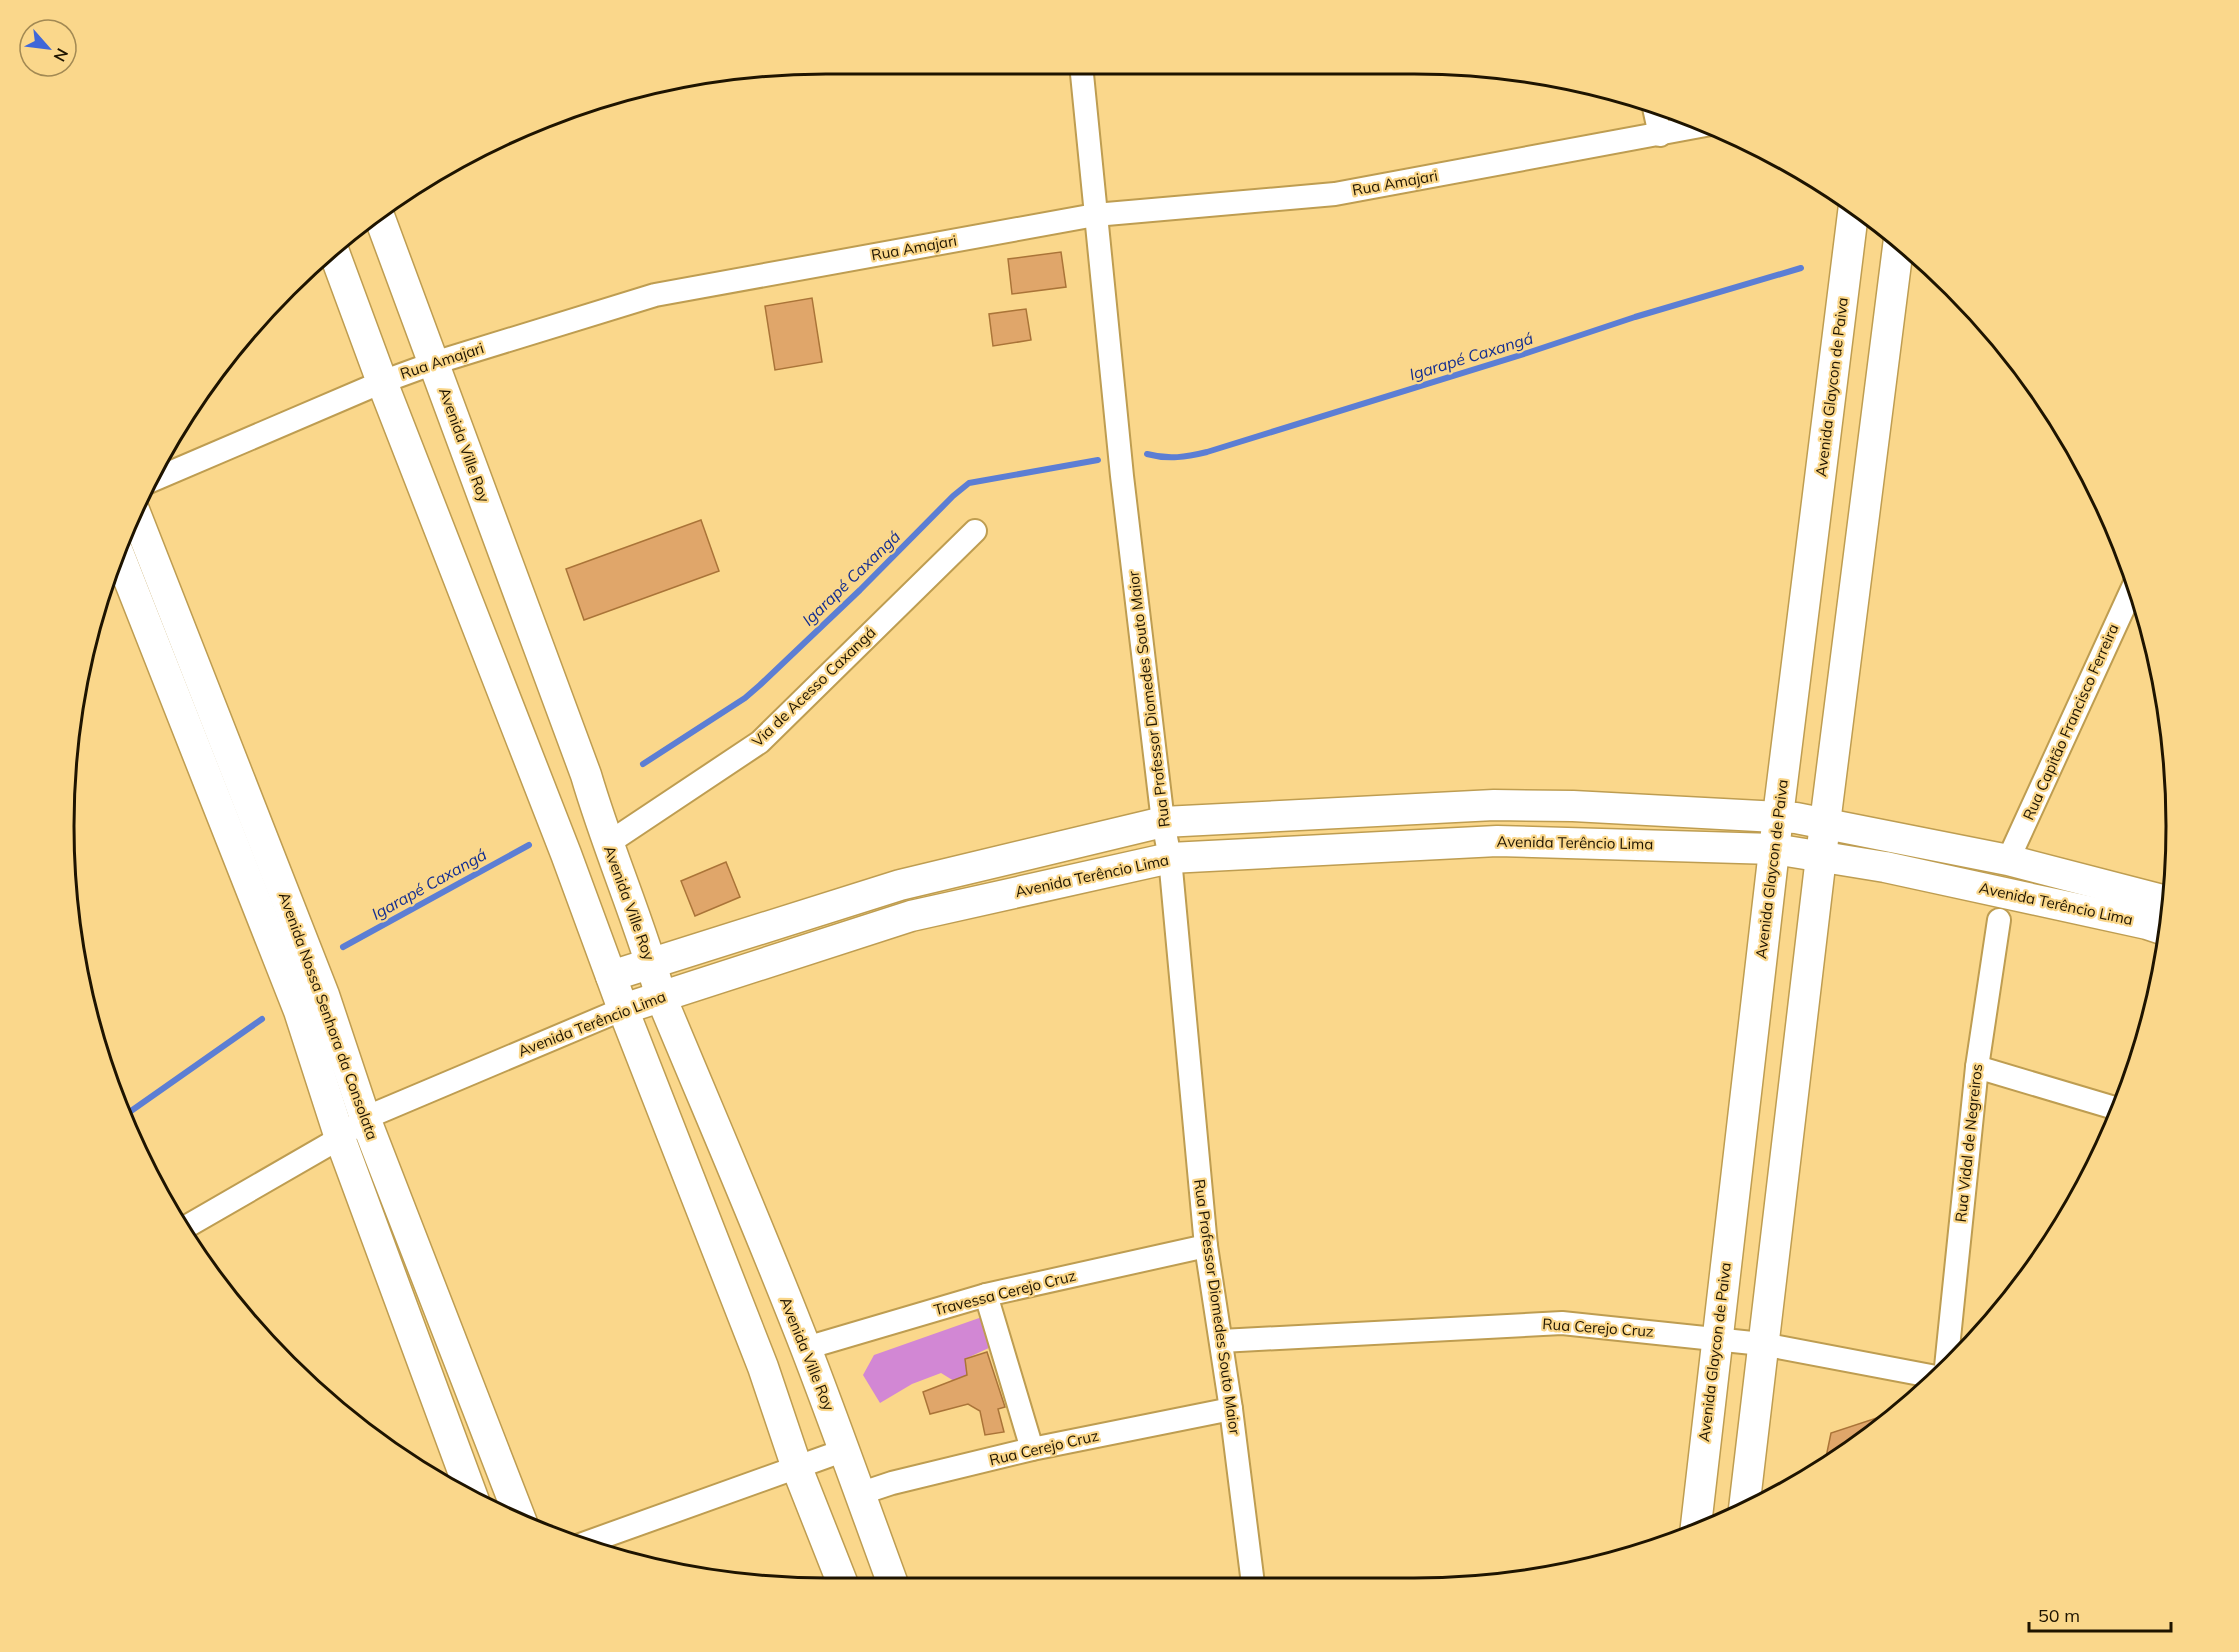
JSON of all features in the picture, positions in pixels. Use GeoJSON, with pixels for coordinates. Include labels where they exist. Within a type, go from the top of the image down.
{"type":"FeatureCollection","features":[{"type":"Feature","properties":{"kind":"main road","name":"Avenida Glaycon de Paiva"},"geometry":{"type":"LineString","coordinates":[[1696,1523],[1774,849],[1853,216]]}},
{"type":"Feature","properties":{"kind":"main road","name":"Avenida Ville Roy"},"geometry":{"type":"LineString","coordinates":[[381,220],[585,775],[605,839],[651,962],[661,997],[806,1348],[891,1578]]}},
{"type":"Feature","properties":{"kind":"main road"},"geometry":{"type":"LineString","coordinates":[[1745,1502],[1825,823],[1897,251]]}},
{"type":"Feature","properties":{"kind":"main road"},"geometry":{"type":"LineString","coordinates":[[335,256],[382,382],[566,854],[623,1009],[763,1367],[797,1468],[840,1578]]}},
{"type":"Feature","properties":{"kind":"main road","name":"Avenida Nossa Senhora da Consolata"},"geometry":{"type":"LineString","coordinates":[[138,522],[286,941]]}},
{"type":"Feature","properties":{"kind":"main road","name":"Avenida Nossa Senhora da Consolata"},"geometry":{"type":"LineString","coordinates":[[122,561],[311,1003],[365,1118],[518,1512]]}},
{"type":"Feature","properties":{"kind":"main road","name":"Avenida Terêncio Lima"},"geometry":{"type":"LineString","coordinates":[[611,976],[900,885],[1163,822],[1494,805],[1573,806],[1778,816],[1825,823],[2008,860],[2160,914]]}},
{"type":"Feature","properties":{"kind":"main road"},"geometry":{"type":"LineString","coordinates":[[1570,841],[1573,806]]}},
{"type":"Feature","properties":{"kind":"main road","name":"Avenida Terêncio Lima"},"geometry":{"type":"LineString","coordinates":[[623,1009],[910,916],[1170,858],[1497,841],[1570,841],[1774,849],[1823,855],[2160,914]]}},
{"type":"Feature","properties":{"kind":"main road","name":"Avenida Nossa Senhora da Consolata"},"geometry":{"type":"LineString","coordinates":[[311,1003],[340,1138],[469,1488]]}},
{"type":"Feature","properties":{"kind":"street","name":"Rua Professor Diomedes Souto Maior"},"geometry":{"type":"LineString","coordinates":[[1082,73],[1122,476],[1163,822],[1170,858],[1206,1246],[1231,1409],[1252,1578]]}},
{"type":"Feature","properties":{"kind":"street"},"geometry":{"type":"LineString","coordinates":[[1655,113],[1660,135]]}},
{"type":"Feature","properties":{"kind":"street","name":"Rua Amajari"},"geometry":{"type":"LineString","coordinates":[[159,477],[382,382],[434,363],[655,295],[1095,215],[1335,194],[1693,128]]}},
{"type":"Feature","properties":{"kind":"street","name":"Via de Acesso Caxangá"},"geometry":{"type":"LineString","coordinates":[[605,839],[760,742],[975,531]]}},
{"type":"Feature","properties":{"kind":"street","name":"Rua Capitão Francisco Ferreira"},"geometry":{"type":"LineString","coordinates":[[2008,860],[2129,595]]}},
{"type":"Feature","properties":{"kind":"street","name":"Rua Vidal de Negreiros"},"geometry":{"type":"LineString","coordinates":[[1947,1356],[1977,1067],[1999,920]]}},
{"type":"Feature","properties":{"kind":"street","name":"Avenida Terêncio Lima"},"geometry":{"type":"LineString","coordinates":[[188,1225],[340,1138],[365,1118],[623,1009]]}},
{"type":"Feature","properties":{"kind":"street"},"geometry":{"type":"LineString","coordinates":[[1977,1067],[2111,1107]]}},
{"type":"Feature","properties":{"kind":"street","name":"Travessa Cerejo Cruz"},"geometry":{"type":"LineString","coordinates":[[806,1348],[986,1294],[1206,1246]]}},
{"type":"Feature","properties":{"kind":"street"},"geometry":{"type":"LineString","coordinates":[[986,1294],[1032,1449]]}},
{"type":"Feature","properties":{"kind":"street","name":"Rua Cerejo Cruz"},"geometry":{"type":"LineString","coordinates":[[1221,1341],[1562,1323],[1762,1344],[1927,1375]]}},
{"type":"Feature","properties":{"kind":"street","name":"Rua Cerejo Cruz"},"geometry":{"type":"LineString","coordinates":[[859,1494],[892,1483],[1032,1449],[1231,1409]]}},
{"type":"Feature","properties":{"kind":"street"},"geometry":{"type":"LineString","coordinates":[[591,1541],[845,1450]]}},
{"type":"Feature","properties":{"kind":"shaded area"},"geometry":{"type":"Polygon","coordinates":[[[982,1317],[991,1347],[965,1359],[967,1375],[954,1381],[941,1373],[912,1384],[880,1403],[863,1375],[874,1355],[982,1317]]]}},
{"type":"Feature","properties":{"kind":"building"},"geometry":{"type":"Polygon","coordinates":[[[1061,252],[1066,287],[1012,294],[1008,259],[1061,252]]]}},
{"type":"Feature","properties":{"kind":"building"},"geometry":{"type":"Polygon","coordinates":[[[812,298],[822,362],[775,370],[765,306],[812,298]]]}},
{"type":"Feature","properties":{"kind":"building"},"geometry":{"type":"Polygon","coordinates":[[[1026,309],[1031,340],[993,346],[989,314],[1026,309]]]}},
{"type":"Feature","properties":{"kind":"building"},"geometry":{"type":"Polygon","coordinates":[[[701,520],[719,571],[584,620],[566,569],[701,520]]]}},
{"type":"Feature","properties":{"kind":"building"},"geometry":{"type":"Polygon","coordinates":[[[726,862],[740,897],[695,916],[681,881],[726,862]]]}},
{"type":"Feature","properties":{"kind":"building"},"geometry":{"type":"Polygon","coordinates":[[[987,1352],[1005,1407],[998,1409],[1004,1432],[985,1435],[980,1411],[968,1404],[930,1414],[923,1392],[967,1375],[965,1359],[987,1352]]]}},
{"type":"Feature","properties":{"kind":"building"},"geometry":{"type":"Polygon","coordinates":[[[1877,1418],[1826,1455],[1831,1433],[1877,1418]]]}},
{"type":"Feature","properties":{"kind":"waterway","name":"Igarapé Caxangá"},"geometry":{"type":"LineString","coordinates":[[1147,454],[1177,457],[1207,452],[1527,353],[1635,317],[1801,268]]}},
{"type":"Feature","properties":{"kind":"waterway","name":"Igarapé Caxangá"},"geometry":{"type":"LineString","coordinates":[[643,764],[745,698],[969,483],[1098,460]]}},
{"type":"Feature","properties":{"kind":"waterway","name":"Igarapé Caxangá"},"geometry":{"type":"LineString","coordinates":[[343,947],[529,845]]}},
{"type":"Feature","properties":{"kind":"waterway","name":"Igarapé Caxangá"},"geometry":{"type":"LineString","coordinates":[[130,1112],[262,1019]]}}]}
